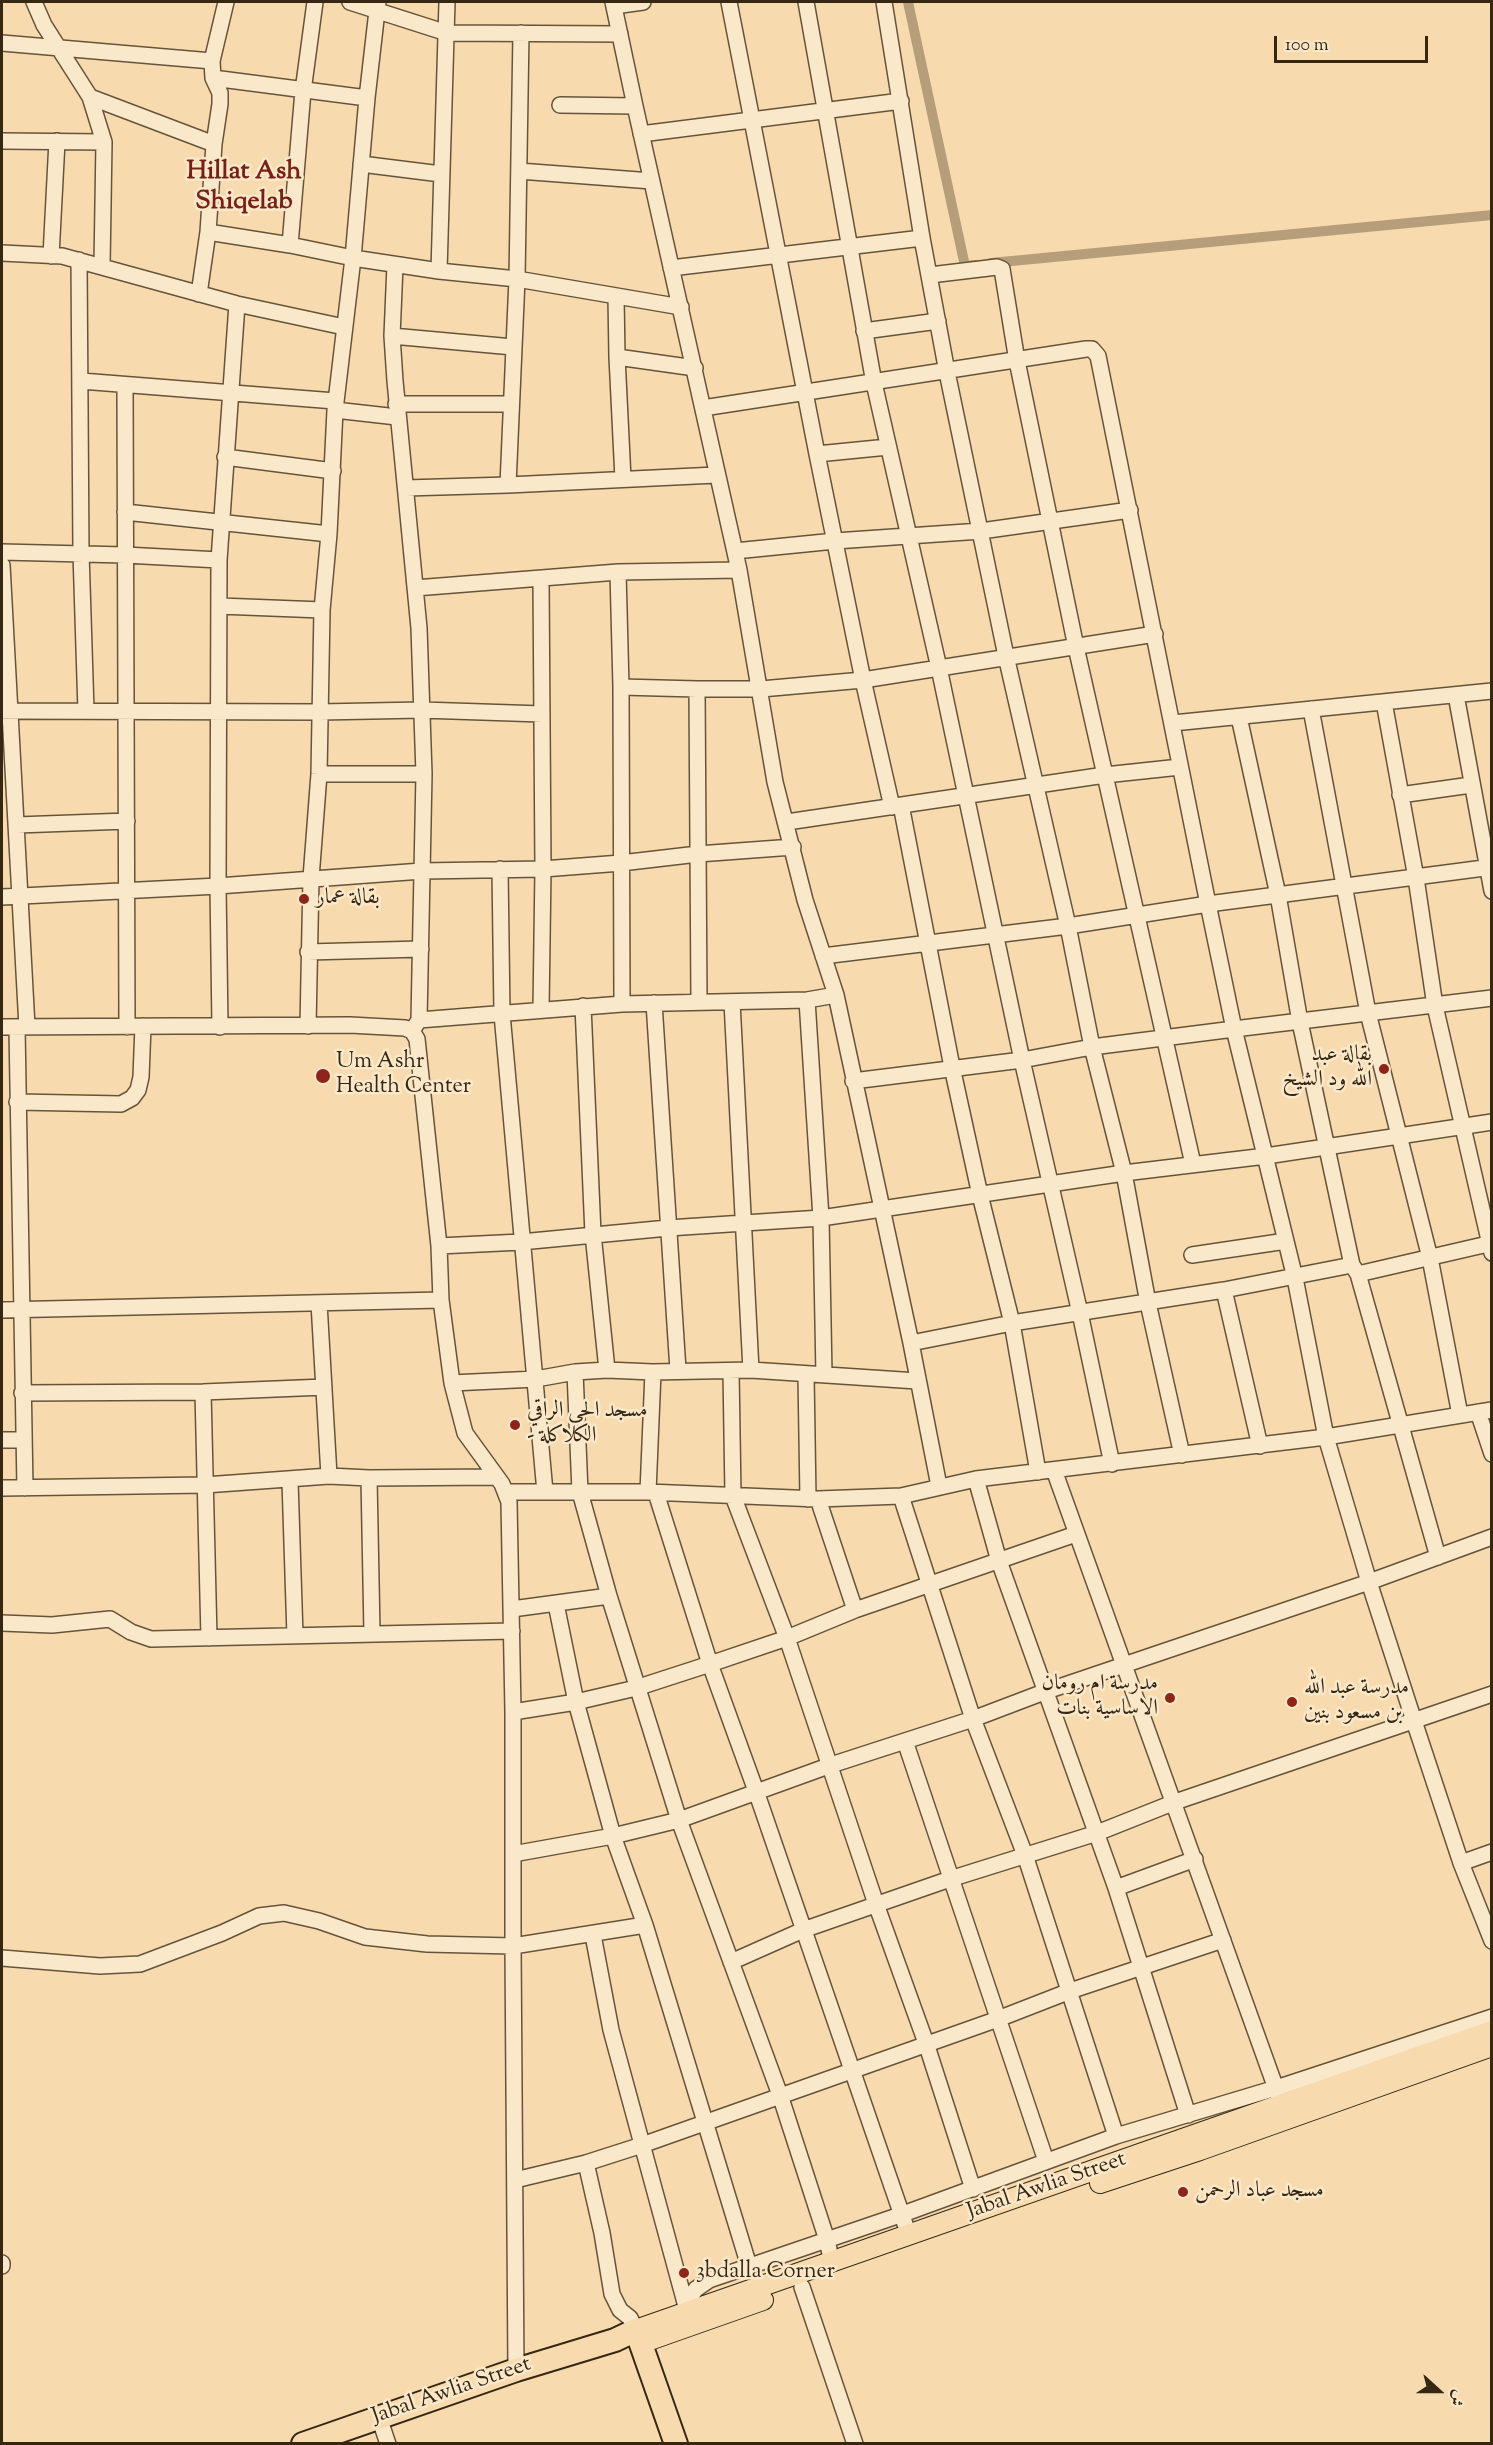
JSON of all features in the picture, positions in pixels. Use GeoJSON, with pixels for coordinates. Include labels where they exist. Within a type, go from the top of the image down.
{"type":"FeatureCollection","features":[{"type":"Feature","properties":{"kind":"highway","name":"Jabal Awlia Street"},"geometry":{"type":"LineString","coordinates":[[303,2444],[516,2370],[626,2340]]}},
{"type":"Feature","properties":{"kind":"highway"},"geometry":{"type":"LineString","coordinates":[[626,2340],[663,2444]]}},
{"type":"Feature","properties":{"kind":"highway"},"geometry":{"type":"LineString","coordinates":[[626,2340],[676,2444]]}},
{"type":"Feature","properties":{"kind":"main road","name":"Jabal Awlia Street"},"geometry":{"type":"LineString","coordinates":[[626,2340],[687,2307],[908,2236],[1279,2097],[1491,2031]]}},
{"type":"Feature","properties":{"kind":"main road","name":"Jabal Awlia Street"},"geometry":{"type":"LineString","coordinates":[[626,2340],[802,2287],[1200,2150],[1491,2046]]}},
{"type":"Feature","properties":{"kind":"street"},"geometry":{"type":"LineString","coordinates":[[34,2],[44,25],[90,97],[104,142],[102,266]]}},
{"type":"Feature","properties":{"kind":"street"},"geometry":{"type":"LineString","coordinates":[[199,294],[208,232],[220,93],[213,78],[212,61],[226,2]]}},
{"type":"Feature","properties":{"kind":"street"},"geometry":{"type":"LineString","coordinates":[[291,245],[303,91],[315,2]]}},
{"type":"Feature","properties":{"kind":"street"},"geometry":{"type":"LineString","coordinates":[[350,2],[378,7],[447,33],[620,34]]}},
{"type":"Feature","properties":{"kind":"street"},"geometry":{"type":"LineString","coordinates":[[439,271],[447,2]]}},
{"type":"Feature","properties":{"kind":"street"},"geometry":{"type":"LineString","coordinates":[[643,2],[614,4],[634,106],[739,570],[761,688],[775,782],[805,900],[836,995],[911,1343],[939,1486]]}},
{"type":"Feature","properties":{"kind":"street"},"geometry":{"type":"LineString","coordinates":[[729,2],[863,680],[928,942],[980,1195],[1012,1323],[1038,1472]]}},
{"type":"Feature","properties":{"kind":"street"},"geometry":{"type":"LineString","coordinates":[[806,2],[874,383],[939,668],[1022,1060],[1112,1464]]}},
{"type":"Feature","properties":{"kind":"street"},"geometry":{"type":"LineString","coordinates":[[884,2],[922,238],[947,372],[1006,657],[1068,926],[1092,1047],[1124,1173],[1148,1303],[1182,1455]]}},
{"type":"Feature","properties":{"kind":"street"},"geometry":{"type":"LineString","coordinates":[[308,1026],[311,879],[319,774],[322,610],[329,534],[335,406],[353,258],[367,98],[378,7]]}},
{"type":"Feature","properties":{"kind":"street"},"geometry":{"type":"LineString","coordinates":[[508,485],[517,279],[521,33]]}},
{"type":"Feature","properties":{"kind":"street"},"geometry":{"type":"LineString","coordinates":[[2,43],[212,61]]}},
{"type":"Feature","properties":{"kind":"street"},"geometry":{"type":"LineString","coordinates":[[213,78],[367,98]]}},
{"type":"Feature","properties":{"kind":"street"},"geometry":{"type":"LineString","coordinates":[[90,97],[214,144]]}},
{"type":"Feature","properties":{"kind":"street"},"geometry":{"type":"LineString","coordinates":[[641,134],[901,101]]}},
{"type":"Feature","properties":{"kind":"street"},"geometry":{"type":"LineString","coordinates":[[560,105],[634,106]]}},
{"type":"Feature","properties":{"kind":"street"},"geometry":{"type":"LineString","coordinates":[[2,141],[104,142]]}},
{"type":"Feature","properties":{"kind":"street"},"geometry":{"type":"LineString","coordinates":[[51,256],[57,141]]}},
{"type":"Feature","properties":{"kind":"street"},"geometry":{"type":"LineString","coordinates":[[361,165],[441,174]]}},
{"type":"Feature","properties":{"kind":"street"},"geometry":{"type":"LineString","coordinates":[[519,171],[652,181]]}},
{"type":"Feature","properties":{"kind":"street"},"geometry":{"type":"LineString","coordinates":[[208,232],[395,265],[517,279],[681,307]]}},
{"type":"Feature","properties":{"kind":"street"},"geometry":{"type":"LineString","coordinates":[[671,268],[922,238]]}},
{"type":"Feature","properties":{"kind":"street"},"geometry":{"type":"LineString","coordinates":[[2,253],[79,260],[237,304],[344,327]]}},
{"type":"Feature","properties":{"kind":"street"},"geometry":{"type":"LineString","coordinates":[[79,260],[81,553],[86,711]]}},
{"type":"Feature","properties":{"kind":"street"},"geometry":{"type":"LineString","coordinates":[[395,265],[392,336],[397,410],[419,628],[424,774],[416,1025],[439,1246],[441,1300],[452,1383],[465,1433],[506,1492],[510,1527],[516,2370]]}},
{"type":"Feature","properties":{"kind":"street"},"geometry":{"type":"LineString","coordinates":[[930,275],[1001,268],[1017,361],[1076,647],[1193,1164]]}},
{"type":"Feature","properties":{"kind":"street"},"geometry":{"type":"LineString","coordinates":[[616,297],[616,357],[623,479]]}},
{"type":"Feature","properties":{"kind":"street"},"geometry":{"type":"LineString","coordinates":[[220,1027],[219,560],[237,304]]}},
{"type":"Feature","properties":{"kind":"street"},"geometry":{"type":"LineString","coordinates":[[864,331],[938,321]]}},
{"type":"Feature","properties":{"kind":"street"},"geometry":{"type":"LineString","coordinates":[[392,336],[513,347]]}},
{"type":"Feature","properties":{"kind":"street"},"geometry":{"type":"LineString","coordinates":[[703,408],[1086,349],[1095,352],[1100,362],[1234,1029],[1295,1278],[1326,1437],[1369,1582],[1414,1721],[1461,1863],[1491,1941]]}},
{"type":"Feature","properties":{"kind":"street"},"geometry":{"type":"LineString","coordinates":[[616,357],[694,368]]}},
{"type":"Feature","properties":{"kind":"street"},"geometry":{"type":"LineString","coordinates":[[81,381],[230,392],[335,406],[397,410],[510,404]]}},
{"type":"Feature","properties":{"kind":"street"},"geometry":{"type":"LineString","coordinates":[[125,385],[127,1027]]}},
{"type":"Feature","properties":{"kind":"street"},"geometry":{"type":"LineString","coordinates":[[817,454],[888,447]]}},
{"type":"Feature","properties":{"kind":"street"},"geometry":{"type":"LineString","coordinates":[[225,457],[333,471]]}},
{"type":"Feature","properties":{"kind":"street"},"geometry":{"type":"LineString","coordinates":[[406,488],[717,475]]}},
{"type":"Feature","properties":{"kind":"street"},"geometry":{"type":"LineString","coordinates":[[735,551],[835,541],[981,531],[1130,510]]}},
{"type":"Feature","properties":{"kind":"street"},"geometry":{"type":"LineString","coordinates":[[125,512],[329,534]]}},
{"type":"Feature","properties":{"kind":"street"},"geometry":{"type":"LineString","coordinates":[[2,552],[81,553],[219,560]]}},
{"type":"Feature","properties":{"kind":"street"},"geometry":{"type":"LineString","coordinates":[[2,565],[6,711],[21,896],[22,1028],[17,1102],[25,1488]]}},
{"type":"Feature","properties":{"kind":"street"},"geometry":{"type":"LineString","coordinates":[[415,588],[618,572],[739,570]]}},
{"type":"Feature","properties":{"kind":"street"},"geometry":{"type":"LineString","coordinates":[[618,572],[621,687],[622,1004]]}},
{"type":"Feature","properties":{"kind":"street"},"geometry":{"type":"LineString","coordinates":[[541,579],[543,868],[541,1010]]}},
{"type":"Feature","properties":{"kind":"street"},"geometry":{"type":"LineString","coordinates":[[220,606],[322,610]]}},
{"type":"Feature","properties":{"kind":"street"},"geometry":{"type":"LineString","coordinates":[[621,687],[761,688],[863,680],[1155,634]]}},
{"type":"Feature","properties":{"kind":"street"},"geometry":{"type":"LineString","coordinates":[[697,689],[699,1002]]}},
{"type":"Feature","properties":{"kind":"street"},"geometry":{"type":"LineString","coordinates":[[1173,723],[1491,691]]}},
{"type":"Feature","properties":{"kind":"street"},"geometry":{"type":"LineString","coordinates":[[1456,695],[1471,785],[1489,867],[1491,891]]}},
{"type":"Feature","properties":{"kind":"street"},"geometry":{"type":"LineString","coordinates":[[911,1343],[1012,1323],[1430,1258],[1491,1246],[1461,1126],[1435,1006],[1416,878],[1384,702]]}},
{"type":"Feature","properties":{"kind":"street"},"geometry":{"type":"LineString","coordinates":[[1311,709],[1368,1013],[1430,1258],[1460,1415]]}},
{"type":"Feature","properties":{"kind":"street"},"geometry":{"type":"LineString","coordinates":[[6,711],[422,710],[542,714]]}},
{"type":"Feature","properties":{"kind":"street"},"geometry":{"type":"LineString","coordinates":[[1239,717],[1278,895],[1325,1146],[1355,1270],[1438,1557]]}},
{"type":"Feature","properties":{"kind":"street"},"geometry":{"type":"LineString","coordinates":[[787,822],[1105,775],[1180,767]]}},
{"type":"Feature","properties":{"kind":"street"},"geometry":{"type":"LineString","coordinates":[[319,774],[424,774]]}},
{"type":"Feature","properties":{"kind":"street"},"geometry":{"type":"LineString","coordinates":[[1400,795],[1471,785]]}},
{"type":"Feature","properties":{"kind":"street"},"geometry":{"type":"LineString","coordinates":[[17,825],[127,820]]}},
{"type":"Feature","properties":{"kind":"street"},"geometry":{"type":"LineString","coordinates":[[2,897],[218,886],[422,871],[543,868],[793,847]]}},
{"type":"Feature","properties":{"kind":"street"},"geometry":{"type":"LineString","coordinates":[[823,956],[1068,926],[1343,885],[1416,878],[1489,867]]}},
{"type":"Feature","properties":{"kind":"street"},"geometry":{"type":"LineString","coordinates":[[500,869],[502,1014],[520,1242],[536,1379],[545,1492]]}},
{"type":"Feature","properties":{"kind":"street"},"geometry":{"type":"LineString","coordinates":[[308,952],[420,949]]}},
{"type":"Feature","properties":{"kind":"street"},"geometry":{"type":"LineString","coordinates":[[2,1028],[416,1025],[583,1006],[807,999],[836,995]]}},
{"type":"Feature","properties":{"kind":"street"},"geometry":{"type":"LineString","coordinates":[[853,1081],[1022,1060],[1092,1047],[1491,998]]}},
{"type":"Feature","properties":{"kind":"street"},"geometry":{"type":"LineString","coordinates":[[807,999],[821,1218],[824,1376]]}},
{"type":"Feature","properties":{"kind":"street"},"geometry":{"type":"LineString","coordinates":[[732,1002],[751,1370]]}},
{"type":"Feature","properties":{"kind":"street"},"geometry":{"type":"LineString","coordinates":[[654,1004],[678,1370]]}},
{"type":"Feature","properties":{"kind":"street"},"geometry":{"type":"LineString","coordinates":[[583,1006],[593,1234],[607,1370]]}},
{"type":"Feature","properties":{"kind":"street"},"geometry":{"type":"LineString","coordinates":[[17,1102],[121,1104],[132,1098],[138,1090],[141,1077],[143,1026]]}},
{"type":"Feature","properties":{"kind":"street"},"geometry":{"type":"LineString","coordinates":[[439,1246],[520,1242],[668,1228],[821,1218],[1491,1122]]}},
{"type":"Feature","properties":{"kind":"street"},"geometry":{"type":"LineString","coordinates":[[1192,1255],[1286,1241]]}},
{"type":"Feature","properties":{"kind":"street"},"geometry":{"type":"LineString","coordinates":[[1224,1290],[1260,1446]]}},
{"type":"Feature","properties":{"kind":"street"},"geometry":{"type":"LineString","coordinates":[[2,1310],[441,1300]]}},
{"type":"Feature","properties":{"kind":"street"},"geometry":{"type":"LineString","coordinates":[[319,1303],[329,1476]]}},
{"type":"Feature","properties":{"kind":"street"},"geometry":{"type":"LineString","coordinates":[[452,1383],[536,1379],[575,1372],[607,1370],[653,1372],[751,1370],[917,1381]]}},
{"type":"Feature","properties":{"kind":"street"},"geometry":{"type":"LineString","coordinates":[[730,1371],[733,1496],[787,1638],[831,1765],[876,1904],[926,2043],[973,2190]]}},
{"type":"Feature","properties":{"kind":"street"},"geometry":{"type":"LineString","coordinates":[[575,1372],[580,1492],[609,1596],[678,1820],[780,2095],[832,2262]]}},
{"type":"Feature","properties":{"kind":"street"},"geometry":{"type":"LineString","coordinates":[[653,1372],[652,1492],[710,1664],[854,2070],[903,2214],[908,2236]]}},
{"type":"Feature","properties":{"kind":"street"},"geometry":{"type":"LineString","coordinates":[[806,1374],[813,1499],[855,1610]]}},
{"type":"Feature","properties":{"kind":"street"},"geometry":{"type":"LineString","coordinates":[[22,1393],[204,1392],[324,1387]]}},
{"type":"Feature","properties":{"kind":"street"},"geometry":{"type":"LineString","coordinates":[[204,1392],[209,1638]]}},
{"type":"Feature","properties":{"kind":"street"},"geometry":{"type":"LineString","coordinates":[[506,1492],[652,1492],[813,1499],[901,1496],[976,1479],[1260,1446],[1485,1411],[1491,1454]]}},
{"type":"Feature","properties":{"kind":"street"},"geometry":{"type":"LineString","coordinates":[[2,1440],[23,1440]]}},
{"type":"Feature","properties":{"kind":"street"},"geometry":{"type":"LineString","coordinates":[[1054,1470],[1279,2097]]}},
{"type":"Feature","properties":{"kind":"street"},"geometry":{"type":"LineString","coordinates":[[2,1488],[205,1485],[329,1476],[496,1477]]}},
{"type":"Feature","properties":{"kind":"street"},"geometry":{"type":"LineString","coordinates":[[369,1478],[372,1633]]}},
{"type":"Feature","properties":{"kind":"street"},"geometry":{"type":"LineString","coordinates":[[976,1479],[999,1561],[1116,1888],[1188,2115]]}},
{"type":"Feature","properties":{"kind":"street"},"geometry":{"type":"LineString","coordinates":[[290,1480],[295,1636]]}},
{"type":"Feature","properties":{"kind":"street"},"geometry":{"type":"LineString","coordinates":[[901,1496],[973,1719],[1025,1855],[1116,2136]]}},
{"type":"Feature","properties":{"kind":"street"},"geometry":{"type":"LineString","coordinates":[[513,1712],[576,1702],[636,1688],[787,1638],[855,1610],[1076,1534]]}},
{"type":"Feature","properties":{"kind":"street"},"geometry":{"type":"LineString","coordinates":[[513,1854],[613,1836],[678,1820],[831,1765],[973,1719],[1044,1692],[1369,1582],[1491,1537]]}},
{"type":"Feature","properties":{"kind":"street"},"geometry":{"type":"LineString","coordinates":[[512,1609],[609,1596]]}},
{"type":"Feature","properties":{"kind":"street"},"geometry":{"type":"LineString","coordinates":[[556,1604],[576,1702],[613,1836],[645,1925],[748,2266]]}},
{"type":"Feature","properties":{"kind":"street"},"geometry":{"type":"LineString","coordinates":[[2,1623],[52,1625],[110,1619],[131,1632],[151,1640],[512,1631]]}},
{"type":"Feature","properties":{"kind":"street"},"geometry":{"type":"LineString","coordinates":[[731,1962],[804,1930],[876,1904],[1097,1833],[1175,1802],[1491,1694]]}},
{"type":"Feature","properties":{"kind":"street"},"geometry":{"type":"LineString","coordinates":[[905,1741],[1046,2161]]}},
{"type":"Feature","properties":{"kind":"street"},"geometry":{"type":"LineString","coordinates":[[1461,1863],[1491,1852]]}},
{"type":"Feature","properties":{"kind":"street"},"geometry":{"type":"LineString","coordinates":[[1116,1888],[1195,1859]]}},
{"type":"Feature","properties":{"kind":"street"},"geometry":{"type":"LineString","coordinates":[[2,1958],[100,1966],[140,1964],[222,1933],[259,1916],[284,1913],[319,1921],[365,1937],[428,1944],[513,1946],[645,1925]]}},
{"type":"Feature","properties":{"kind":"street"},"geometry":{"type":"LineString","coordinates":[[593,1935],[611,2030],[687,2307]]}},
{"type":"Feature","properties":{"kind":"street"},"geometry":{"type":"LineString","coordinates":[[515,2180],[586,2163],[642,2145],[998,2019],[1070,1991],[1223,1940]]}},
{"type":"Feature","properties":{"kind":"street"},"geometry":{"type":"LineString","coordinates":[[687,2307],[696,2289],[709,2280],[973,2190],[1116,2136],[1188,2115],[1279,2097],[1491,2017]]}},
{"type":"Feature","properties":{"kind":"street"},"geometry":{"type":"LineString","coordinates":[[586,2163],[602,2233],[612,2294],[620,2310],[630,2318],[626,2340]]}},
{"type":"Feature","properties":{"kind":"street"},"geometry":{"type":"LineString","coordinates":[[802,2287],[855,2444]]}},
{"type":"Feature","properties":{"kind":"street"},"geometry":{"type":"LineString","coordinates":[[379,2417],[388,2444]]}},
{"type":"Feature","properties":{"kind":"waterway"},"geometry":{"type":"LineString","coordinates":[[908,2],[965,266],[976,265]]}},
{"type":"Feature","properties":{"kind":"waterway"},"geometry":{"type":"LineString","coordinates":[[991,263],[1492,215]]}},
{"type":"Feature","properties":{"kind":"place","name":"بقالة عمار"},"geometry":{"type":"Point","coordinates":[304,899]}},
{"type":"Feature","properties":{"kind":"place","name":"بقالة عبد الله ود الشيخ"},"geometry":{"type":"Point","coordinates":[1384,1069]}},
{"type":"Feature","properties":{"kind":"place","name":"Um Ashr Health Center"},"geometry":{"type":"Point","coordinates":[323,1076]}},
{"type":"Feature","properties":{"kind":"place","name":"مسجد الحي الراقي - الكلاكلة"},"geometry":{"type":"Point","coordinates":[515,1425]}},
{"type":"Feature","properties":{"kind":"place","name":"مدرسة ام رومان الاساسية بنات"},"geometry":{"type":"Point","coordinates":[1170,1698]}},
{"type":"Feature","properties":{"kind":"place","name":"مدرسة عبد الله بن مسعود بنين"},"geometry":{"type":"Point","coordinates":[1292,1702]}},
{"type":"Feature","properties":{"kind":"place","name":"مسجد عباد الرحمن"},"geometry":{"type":"Point","coordinates":[1183,2192]}},
{"type":"Feature","properties":{"kind":"place","name":"3bdalla Corner"},"geometry":{"type":"Point","coordinates":[684,2273]}},
{"type":"Feature","properties":{"kind":"district","name":"Hillat Ash Shiqelab"},"geometry":{"type":"Point","coordinates":[244,188]}}]}
